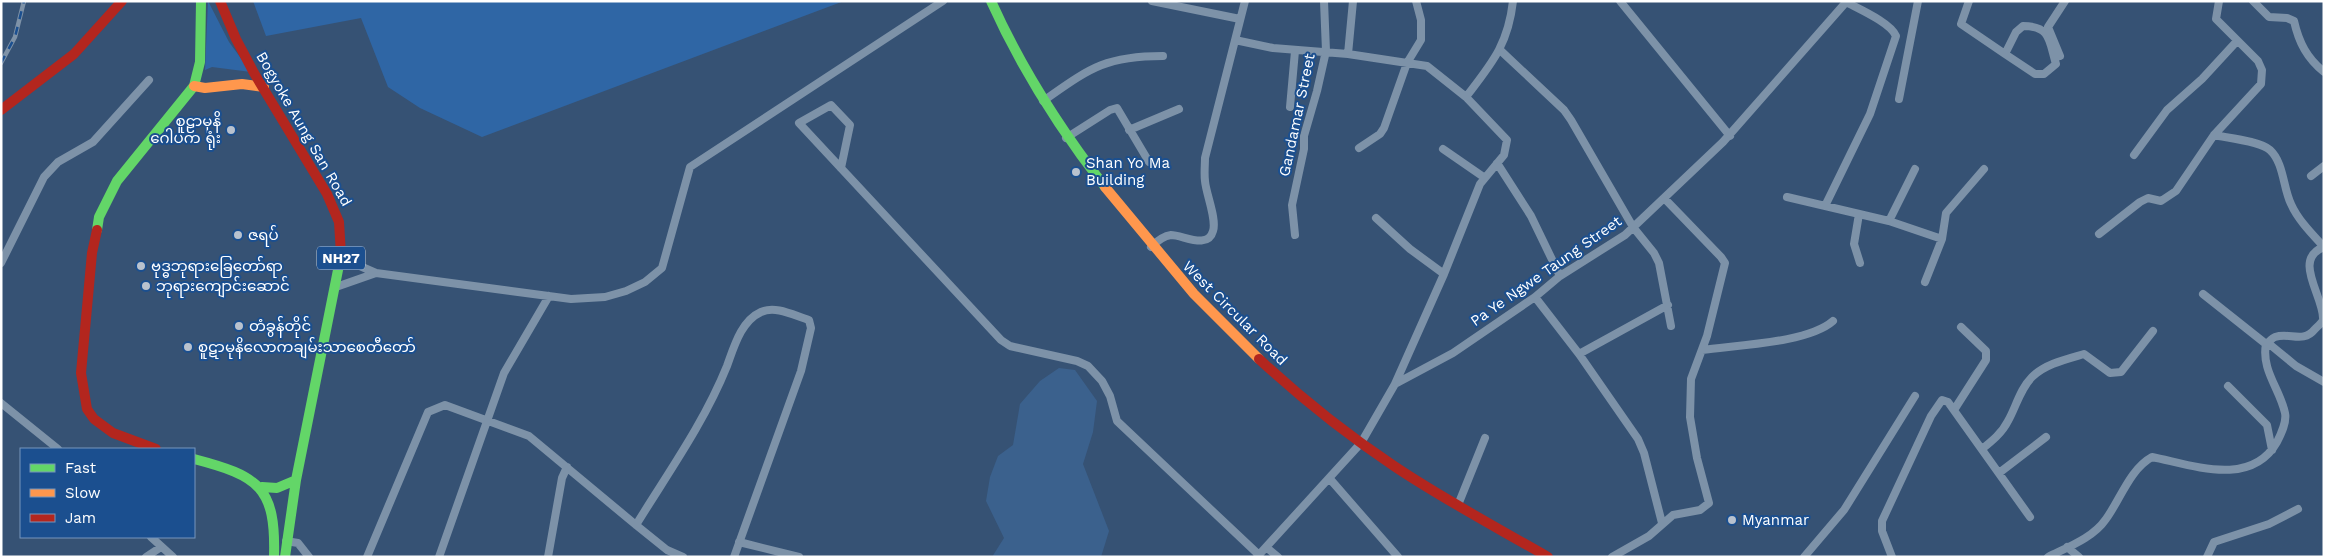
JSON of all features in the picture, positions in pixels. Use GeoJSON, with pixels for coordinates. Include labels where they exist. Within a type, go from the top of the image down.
{"type":"FeatureCollection","features":[{"type":"Feature","properties":{"kind":"main road"},"geometry":{"type":"LineString","coordinates":[[1,110],[74,54],[122,1]]}},
{"type":"Feature","properties":{"kind":"main road"},"geometry":{"type":"LineString","coordinates":[[153,448],[113,433],[94,418],[87,408],[81,374],[92,253],[99,217],[116,182],[194,86],[200,62],[201,1]]}},
{"type":"Feature","properties":{"kind":"main road","name":"Bogyoke Aung San Road"},"geometry":{"type":"LineString","coordinates":[[220,1],[236,39],[254,73],[327,194],[339,222],[341,254],[336,287],[296,480],[286,541]]}},
{"type":"Feature","properties":{"kind":"main road","name":"West Circular Road"},"geometry":{"type":"LineString","coordinates":[[991,1],[1008,41],[1066,138],[1151,247],[1215,318],[1258,360],[1317,410],[1361,443],[1458,506],[1548,557]]}},
{"type":"Feature","properties":{"kind":"main road"},"geometry":{"type":"LineString","coordinates":[[194,86],[212,88],[242,84],[264,87]]}},
{"type":"Feature","properties":{"kind":"main road"},"geometry":{"type":"LineString","coordinates":[[195,459],[251,477],[262,487],[272,509],[276,532],[274,557]]}},
{"type":"Feature","properties":{"kind":"main road"},"geometry":{"type":"LineString","coordinates":[[262,487],[277,488],[296,480]]}},
{"type":"Feature","properties":{"kind":"main road","name":"NH27"},"geometry":{"type":"LineString","coordinates":[[285,557],[286,541]]}},
{"type":"Feature","properties":{"kind":"street"},"geometry":{"type":"LineString","coordinates":[[341,254],[376,273],[549,296],[584,300],[605,297],[626,290],[654,276],[662,268],[668,252],[690,167],[943,1]]}},
{"type":"Feature","properties":{"kind":"street"},"geometry":{"type":"LineString","coordinates":[[1152,1],[1177,4],[1240,18]]}},
{"type":"Feature","properties":{"kind":"street"},"geometry":{"type":"LineString","coordinates":[[1151,247],[1162,238],[1171,235],[1201,240],[1209,238],[1213,232],[1214,223],[1204,180],[1205,158],[1245,1]]}},
{"type":"Feature","properties":{"kind":"street","name":"Gandamar Street"},"geometry":{"type":"LineString","coordinates":[[1295,235],[1292,204],[1304,149],[1304,136],[1317,92],[1326,51],[1324,1]]}},
{"type":"Feature","properties":{"kind":"street"},"geometry":{"type":"LineString","coordinates":[[1348,54],[1353,1]]}},
{"type":"Feature","properties":{"kind":"street"},"geometry":{"type":"LineString","coordinates":[[1359,148],[1384,128],[1407,63],[1417,48],[1422,33],[1416,1]]}},
{"type":"Feature","properties":{"kind":"street"},"geometry":{"type":"LineString","coordinates":[[1466,97],[1500,50],[1505,40],[1513,1]]}},
{"type":"Feature","properties":{"kind":"street"},"geometry":{"type":"LineString","coordinates":[[1620,1],[1730,136]]}},
{"type":"Feature","properties":{"kind":"street"},"geometry":{"type":"LineString","coordinates":[[1825,206],[1870,114],[1896,36],[1894,30],[1846,1]]}},
{"type":"Feature","properties":{"kind":"street","name":"Pa Ye Ngwe Taung Street"},"geometry":{"type":"LineString","coordinates":[[1395,384],[1453,353],[1535,297],[1560,276],[1625,235],[1730,136],[1846,1]]}},
{"type":"Feature","properties":{"kind":"street"},"geometry":{"type":"LineString","coordinates":[[1900,100],[1918,1]]}},
{"type":"Feature","properties":{"kind":"street"},"geometry":{"type":"LineString","coordinates":[[1969,1],[1961,24],[2005,54],[2035,74],[2044,74],[2056,64],[2047,33],[2035,26],[2024,26],[2016,32],[2005,54]]}},
{"type":"Feature","properties":{"kind":"street"},"geometry":{"type":"LineString","coordinates":[[2060,56],[2048,28],[2065,1]]}},
{"type":"Feature","properties":{"kind":"street"},"geometry":{"type":"LineString","coordinates":[[2099,234],[2140,202],[2148,198],[2162,201],[2176,191],[2214,135],[2261,84],[2263,78],[2258,61],[2216,20],[2219,1]]}},
{"type":"Feature","properties":{"kind":"street"},"geometry":{"type":"LineString","coordinates":[[2253,1],[2269,17],[2287,18],[2294,21],[2303,48],[2312,62],[2324,72]]}},
{"type":"Feature","properties":{"kind":"street"},"geometry":{"type":"LineString","coordinates":[[841,168],[850,125],[831,105],[800,123],[841,168],[1000,340],[1010,346],[1078,361],[1088,366],[1102,381],[1110,396],[1117,421],[1258,556],[1361,443],[1395,384],[1444,274],[1480,184],[1504,155],[1508,140],[1466,97],[1434,69],[1421,64],[1326,51],[1295,51],[1235,40]]}},
{"type":"Feature","properties":{"kind":"street"},"geometry":{"type":"LineString","coordinates":[[2134,155],[2167,110],[2202,79],[2237,41]]}},
{"type":"Feature","properties":{"kind":"street"},"geometry":{"type":"LineString","coordinates":[[1500,50],[1564,110],[1633,227],[1654,253],[1659,263],[1671,326]]}},
{"type":"Feature","properties":{"kind":"street"},"geometry":{"type":"LineString","coordinates":[[1290,108],[1295,51]]}},
{"type":"Feature","properties":{"kind":"street"},"geometry":{"type":"LineString","coordinates":[[1043,101],[1091,68],[1109,61],[1136,56],[1163,56]]}},
{"type":"Feature","properties":{"kind":"street"},"geometry":{"type":"LineString","coordinates":[[1,263],[44,177],[58,162],[92,142],[149,80]]}},
{"type":"Feature","properties":{"kind":"street"},"geometry":{"type":"LineString","coordinates":[[1066,138],[1110,110],[1117,108],[1149,162]]}},
{"type":"Feature","properties":{"kind":"street"},"geometry":{"type":"LineString","coordinates":[[1130,130],[1179,109]]}},
{"type":"Feature","properties":{"kind":"street"},"geometry":{"type":"LineString","coordinates":[[2048,557],[2083,539],[2105,521],[2139,468],[2152,457],[2225,471],[2242,469],[2262,460],[2272,450],[2282,433],[2286,415],[2264,356],[2267,344],[2276,337],[2303,338],[2312,333],[2323,321],[2323,306],[2312,274],[2311,259],[2317,249],[2324,247],[2306,227],[2291,204],[2276,159],[2270,150],[2256,144],[2214,135]]}},
{"type":"Feature","properties":{"kind":"street"},"geometry":{"type":"LineString","coordinates":[[1443,149],[1485,178]]}},
{"type":"Feature","properties":{"kind":"street"},"geometry":{"type":"LineString","coordinates":[[1497,163],[1531,216],[1560,276]]}},
{"type":"Feature","properties":{"kind":"street"},"geometry":{"type":"LineString","coordinates":[[2311,176],[2324,166]]}},
{"type":"Feature","properties":{"kind":"street"},"geometry":{"type":"LineString","coordinates":[[1889,221],[1915,169]]}},
{"type":"Feature","properties":{"kind":"street"},"geometry":{"type":"LineString","coordinates":[[1925,282],[1942,239],[1946,213],[1984,169]]}},
{"type":"Feature","properties":{"kind":"street"},"geometry":{"type":"LineString","coordinates":[[1612,557],[1649,536],[1662,523],[1674,515],[1700,510],[1709,502],[1697,458],[1690,417],[1691,379],[1702,350],[1725,263],[1722,257],[1664,198]]}},
{"type":"Feature","properties":{"kind":"street"},"geometry":{"type":"LineString","coordinates":[[1787,198],[1889,221],[1942,239]]}},
{"type":"Feature","properties":{"kind":"street"},"geometry":{"type":"LineString","coordinates":[[1859,214],[1854,244],[1860,263]]}},
{"type":"Feature","properties":{"kind":"street"},"geometry":{"type":"LineString","coordinates":[[1376,218],[1410,249],[1444,274]]}},
{"type":"Feature","properties":{"kind":"street"},"geometry":{"type":"LineString","coordinates":[[336,287],[376,273]]}},
{"type":"Feature","properties":{"kind":"street"},"geometry":{"type":"LineString","coordinates":[[2203,294],[2296,366],[2324,382]]}},
{"type":"Feature","properties":{"kind":"street"},"geometry":{"type":"LineString","coordinates":[[439,557],[485,431],[485,422],[504,373],[549,296]]}},
{"type":"Feature","properties":{"kind":"street"},"geometry":{"type":"LineString","coordinates":[[1535,297],[1579,354],[1638,439],[1644,453],[1662,523]]}},
{"type":"Feature","properties":{"kind":"street"},"geometry":{"type":"LineString","coordinates":[[1579,354],[1668,305]]}},
{"type":"Feature","properties":{"kind":"street"},"geometry":{"type":"LineString","coordinates":[[636,525],[706,412],[735,342],[751,319],[762,312],[774,309],[809,320],[811,328],[801,372],[734,557]]}},
{"type":"Feature","properties":{"kind":"street"},"geometry":{"type":"LineString","coordinates":[[1702,350],[1808,334],[1825,328],[1833,321]]}},
{"type":"Feature","properties":{"kind":"street"},"geometry":{"type":"LineString","coordinates":[[1954,410],[1986,360],[1986,351],[1961,327]]}},
{"type":"Feature","properties":{"kind":"street"},"geometry":{"type":"LineString","coordinates":[[1982,449],[1997,437],[2008,422],[2024,388],[2032,377],[2046,366],[2084,354],[2110,373],[2121,372],[2153,331]]}},
{"type":"Feature","properties":{"kind":"street"},"geometry":{"type":"LineString","coordinates":[[2228,386],[2267,425],[2272,450]]}},
{"type":"Feature","properties":{"kind":"street"},"geometry":{"type":"LineString","coordinates":[[1804,557],[1844,510],[1915,396]]}},
{"type":"Feature","properties":{"kind":"street"},"geometry":{"type":"LineString","coordinates":[[1892,557],[1882,531],[1882,522],[1938,402],[1942,400],[1948,402],[2030,517]]}},
{"type":"Feature","properties":{"kind":"street"},"geometry":{"type":"LineString","coordinates":[[1,403],[57,448]]}},
{"type":"Feature","properties":{"kind":"street"},"geometry":{"type":"LineString","coordinates":[[367,557],[428,412],[445,405],[485,422],[529,436],[667,550],[683,557]]}},
{"type":"Feature","properties":{"kind":"street"},"geometry":{"type":"LineString","coordinates":[[1999,473],[2046,437]]}},
{"type":"Feature","properties":{"kind":"street"},"geometry":{"type":"LineString","coordinates":[[1458,506],[1485,438]]}},
{"type":"Feature","properties":{"kind":"street"},"geometry":{"type":"LineString","coordinates":[[548,557],[562,478],[567,467]]}},
{"type":"Feature","properties":{"kind":"street"},"geometry":{"type":"LineString","coordinates":[[1330,479],[1398,557]]}},
{"type":"Feature","properties":{"kind":"street"},"geometry":{"type":"LineString","coordinates":[[2207,557],[2214,542],[2270,524],[2298,509]]}},
{"type":"Feature","properties":{"kind":"street"},"geometry":{"type":"LineString","coordinates":[[151,538],[174,557]]}},
{"type":"Feature","properties":{"kind":"street"},"geometry":{"type":"LineString","coordinates":[[286,541],[298,543],[309,557]]}},
{"type":"Feature","properties":{"kind":"street"},"geometry":{"type":"LineString","coordinates":[[740,542],[799,557]]}},
{"type":"Feature","properties":{"kind":"street"},"geometry":{"type":"LineString","coordinates":[[146,557],[161,547]]}},
{"type":"Feature","properties":{"kind":"street"},"geometry":{"type":"LineString","coordinates":[[1266,547],[1278,557]]}},
{"type":"Feature","properties":{"kind":"street"},"geometry":{"type":"LineString","coordinates":[[2067,547],[2079,557]]}},
{"type":"Feature","properties":{"kind":"shaded area"},"geometry":{"type":"Polygon","coordinates":[[[208,1],[229,42],[251,72],[212,67],[205,70],[208,1]]]}},
{"type":"Feature","properties":{"kind":"shaded area"},"geometry":{"type":"Polygon","coordinates":[[[253,1],[844,1],[482,137],[420,108],[388,87],[361,18],[266,36],[253,1]]]}},
{"type":"Feature","properties":{"kind":"shaded area"},"geometry":{"type":"Polygon","coordinates":[[[1059,368],[1075,370],[1097,401],[1093,432],[1083,464],[1109,531],[1101,557],[992,557],[1004,538],[986,501],[990,477],[998,456],[1013,445],[1020,404],[1040,381],[1059,368]]]}},
{"type":"Feature","properties":{"kind":"railway"},"geometry":{"type":"LineString","coordinates":[[1,63],[15,37],[24,1]]}},
{"type":"Feature","properties":{"kind":"traffic: fast"},"geometry":{"type":"LineString","coordinates":[[97,230],[99,217],[117,181],[194,86],[200,62],[201,1]]}},
{"type":"Feature","properties":{"kind":"traffic: fast"},"geometry":{"type":"LineString","coordinates":[[991,1],[1015,50],[1042,97],[1072,143],[1105,187]]}},
{"type":"Feature","properties":{"kind":"traffic: fast"},"geometry":{"type":"LineString","coordinates":[[285,557],[296,480],[339,265]]}},
{"type":"Feature","properties":{"kind":"traffic: fast"},"geometry":{"type":"LineString","coordinates":[[195,459],[234,472],[248,479],[259,488],[267,500],[271,515],[274,533],[274,557]]}},
{"type":"Feature","properties":{"kind":"traffic: fast"},"geometry":{"type":"LineString","coordinates":[[262,487],[277,488],[296,480]]}},
{"type":"Feature","properties":{"kind":"traffic: slow"},"geometry":{"type":"LineString","coordinates":[[194,86],[205,88],[242,84],[264,87]]}},
{"type":"Feature","properties":{"kind":"traffic: slow"},"geometry":{"type":"LineString","coordinates":[[1105,187],[1194,294],[1259,359]]}},
{"type":"Feature","properties":{"kind":"traffic: jam"},"geometry":{"type":"LineString","coordinates":[[1,110],[74,54],[122,1]]}},
{"type":"Feature","properties":{"kind":"traffic: jam"},"geometry":{"type":"LineString","coordinates":[[220,1],[236,39],[254,73],[327,194],[339,222],[341,254],[339,265]]}},
{"type":"Feature","properties":{"kind":"traffic: jam"},"geometry":{"type":"LineString","coordinates":[[97,230],[92,253],[81,373],[87,409],[94,419],[113,433],[153,448]]}},
{"type":"Feature","properties":{"kind":"traffic: jam"},"geometry":{"type":"LineString","coordinates":[[1259,359],[1324,415],[1376,454],[1431,490],[1548,557]]}},
{"type":"Feature","properties":{"kind":"place","name":"စူဠာမုနိ ဂေါပက ရုံး"},"geometry":{"type":"Point","coordinates":[231,130]}},
{"type":"Feature","properties":{"kind":"place","name":"Shan Yo Ma Building"},"geometry":{"type":"Point","coordinates":[1076,172]}},
{"type":"Feature","properties":{"kind":"place","name":"ဇရပ်"},"geometry":{"type":"Point","coordinates":[238,235]}},
{"type":"Feature","properties":{"kind":"place","name":"ဗုဒ္ဓဘုရားခြေတော်ရာ"},"geometry":{"type":"Point","coordinates":[141,266]}},
{"type":"Feature","properties":{"kind":"place","name":"ဘုရားကျောင်းဆောင်"},"geometry":{"type":"Point","coordinates":[146,286]}},
{"type":"Feature","properties":{"kind":"place","name":"တံခွန်တိုင်"},"geometry":{"type":"Point","coordinates":[239,326]}},
{"type":"Feature","properties":{"kind":"place","name":"စူဋာမုနိလောကချမ်းသာစေတီတော်"},"geometry":{"type":"Point","coordinates":[188,347]}},
{"type":"Feature","properties":{"kind":"place","name":"Myanmar"},"geometry":{"type":"Point","coordinates":[1732,520]}}]}
